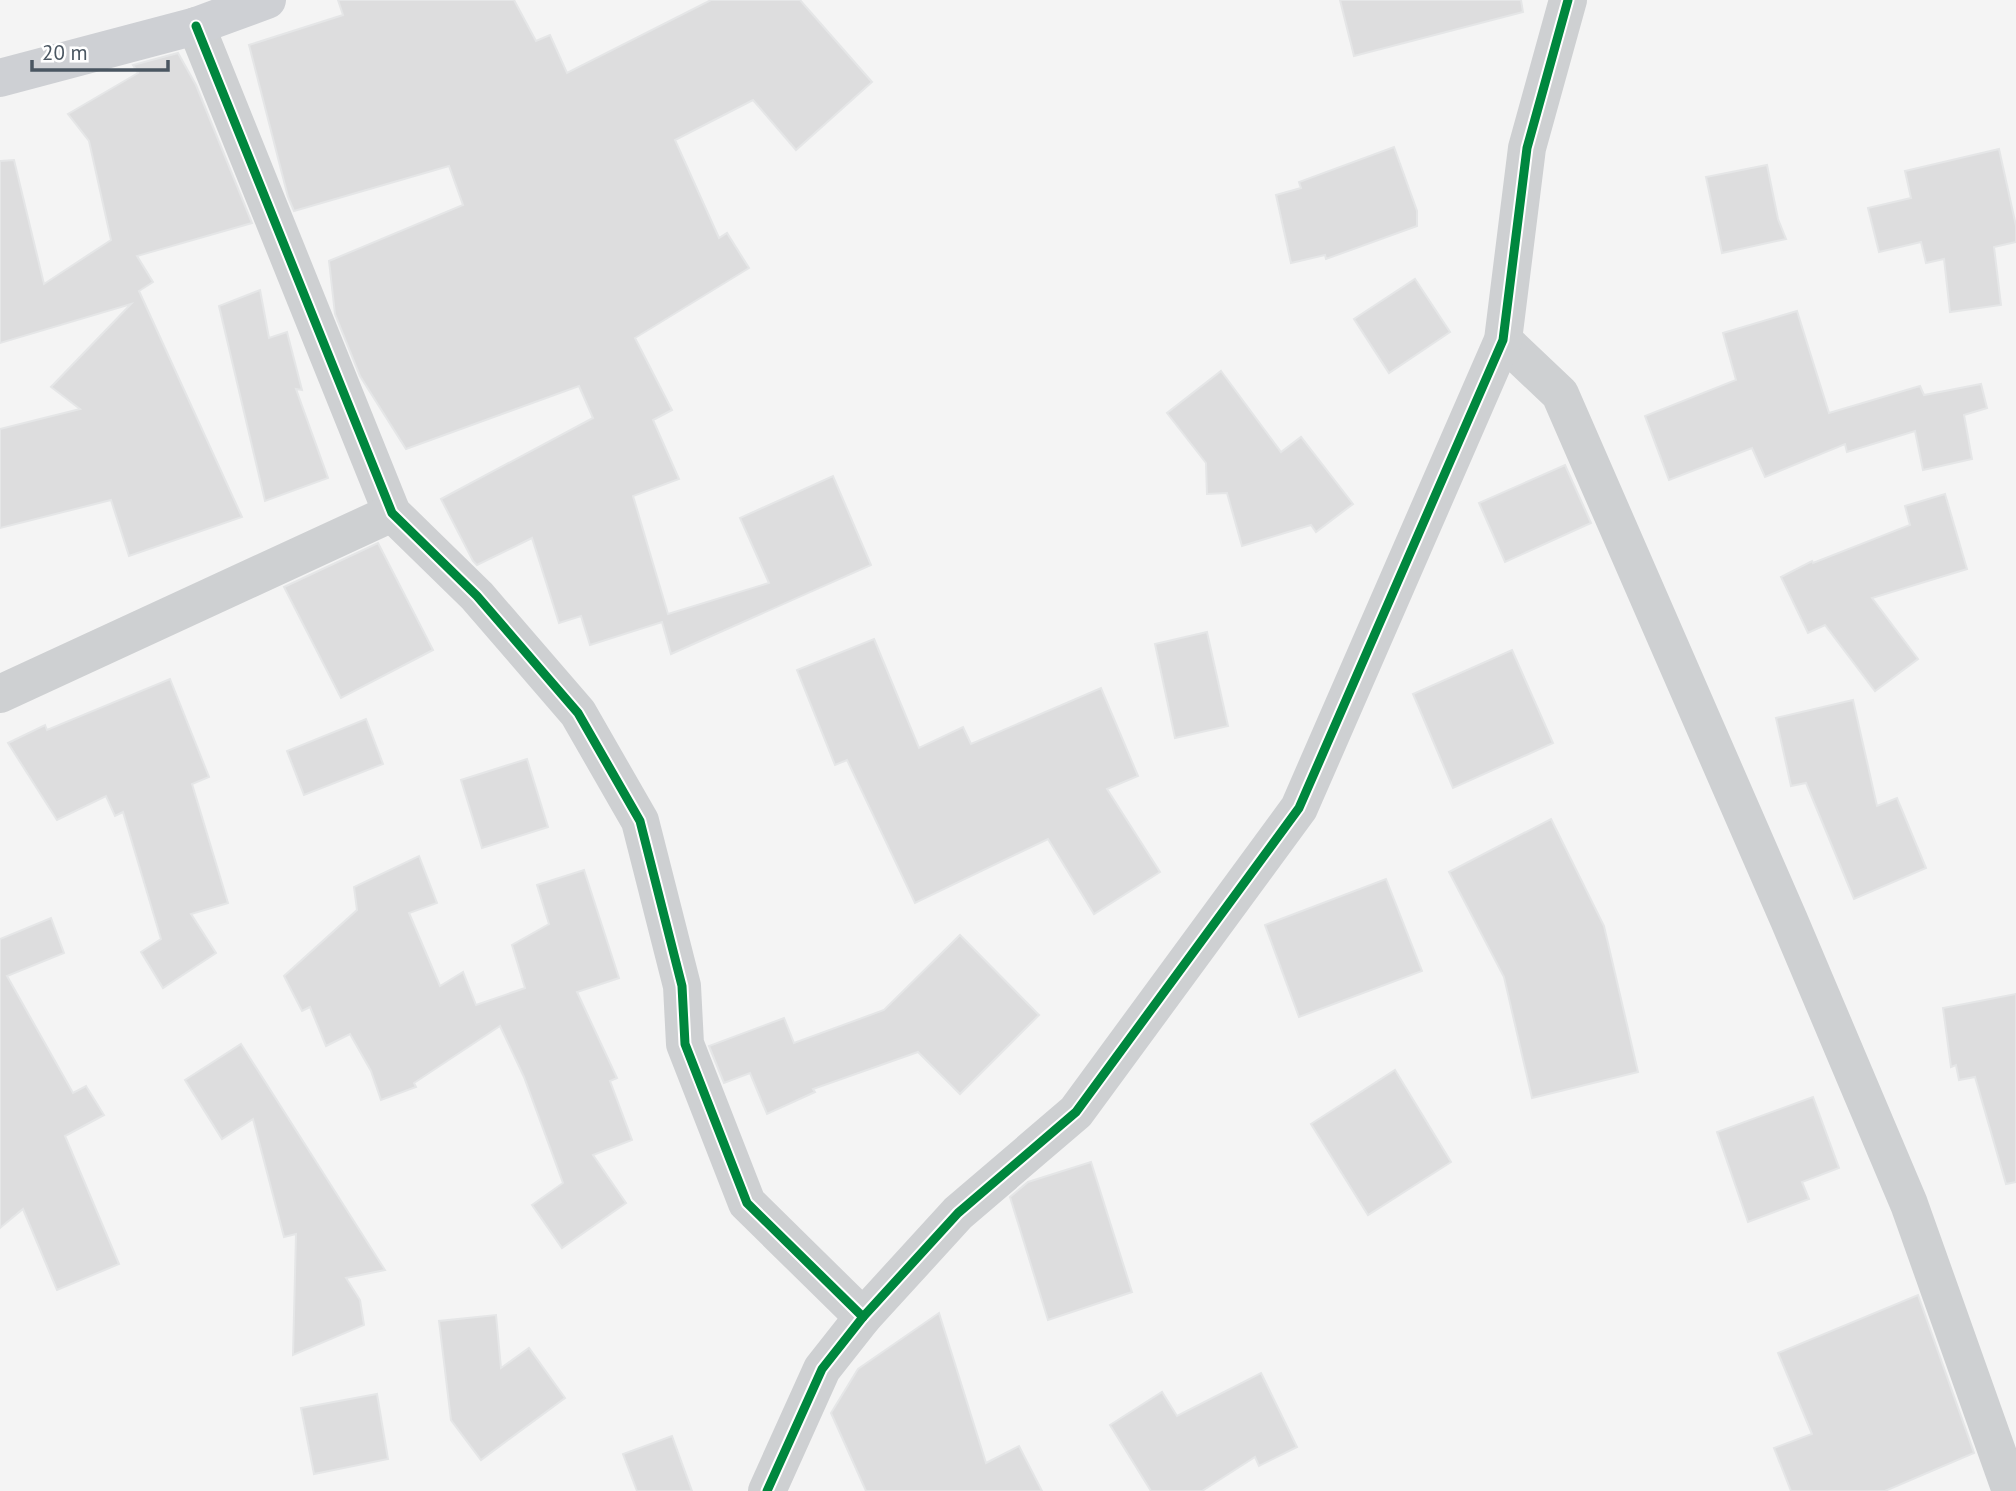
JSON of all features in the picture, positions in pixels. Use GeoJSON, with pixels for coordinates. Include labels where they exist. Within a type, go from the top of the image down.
{"type":"FeatureCollection","features":[{"type":"Feature","properties":{"kind":"main road"},"geometry":{"type":"LineString","coordinates":[[0,78],[196,26],[267,0]]}},
{"type":"Feature","properties":{"kind":"street"},"geometry":{"type":"LineString","coordinates":[[767,1491],[822,1369],[863,1317],[958,1213],[1076,1112],[1298,808],[1503,340],[1527,148],[1568,0]]}},
{"type":"Feature","properties":{"kind":"street"},"geometry":{"type":"LineString","coordinates":[[196,26],[392,513],[477,596],[578,713],[640,821],[682,986],[685,1044],[747,1203],[863,1317]]}},
{"type":"Feature","properties":{"kind":"street"},"geometry":{"type":"LineString","coordinates":[[1503,340],[1560,394],[1909,1203],[2011,1491]]}},
{"type":"Feature","properties":{"kind":"street"},"geometry":{"type":"LineString","coordinates":[[0,694],[392,513]]}},
{"type":"Feature","properties":{"kind":"building"},"geometry":{"type":"Polygon","coordinates":[[[338,0],[514,0],[536,41],[550,35],[567,73],[711,0],[800,0],[872,82],[796,150],[753,100],[675,140],[719,238],[727,233],[749,268],[635,338],[672,410],[653,420],[679,479],[633,496],[668,614],[769,583],[740,518],[833,476],[871,565],[671,654],[662,622],[590,645],[581,616],[559,623],[532,538],[477,565],[473,561],[441,499],[593,418],[579,386],[406,449],[360,376],[335,314],[329,261],[463,205],[449,166],[294,211],[288,197],[249,45],[343,15],[338,0]]]}},
{"type":"Feature","properties":{"kind":"building"},"geometry":{"type":"Polygon","coordinates":[[[1340,0],[1521,0],[1523,12],[1354,56],[1340,0]]]}},
{"type":"Feature","properties":{"kind":"building"},"geometry":{"type":"Polygon","coordinates":[[[178,53],[196,85],[252,223],[137,256],[153,282],[139,291],[242,517],[129,556],[111,500],[0,528],[0,429],[80,409],[51,387],[131,304],[0,343],[0,161],[14,160],[44,284],[111,240],[89,141],[68,114],[138,73],[133,65],[178,53]]]}},
{"type":"Feature","properties":{"kind":"building"},"geometry":{"type":"Polygon","coordinates":[[[1394,147],[1417,211],[1417,226],[1326,259],[1325,255],[1291,263],[1276,195],[1301,188],[1299,182],[1394,147]]]}},
{"type":"Feature","properties":{"kind":"building"},"geometry":{"type":"Polygon","coordinates":[[[1999,149],[2016,226],[2016,242],[1994,247],[2001,305],[1950,312],[1944,259],[1926,263],[1921,242],[1879,252],[1868,208],[1911,198],[1905,171],[1999,149]]]}},
{"type":"Feature","properties":{"kind":"building"},"geometry":{"type":"Polygon","coordinates":[[[1767,165],[1778,219],[1786,239],[1722,253],[1706,177],[1767,165]]]}},
{"type":"Feature","properties":{"kind":"building"},"geometry":{"type":"Polygon","coordinates":[[[1415,279],[1450,332],[1389,373],[1354,319],[1415,279]]]}},
{"type":"Feature","properties":{"kind":"building"},"geometry":{"type":"Polygon","coordinates":[[[260,290],[269,338],[287,332],[302,390],[296,389],[328,478],[265,501],[219,306],[260,290]]]}},
{"type":"Feature","properties":{"kind":"building"},"geometry":{"type":"Polygon","coordinates":[[[1797,311],[1829,413],[1920,386],[1924,395],[1981,384],[1987,408],[1964,415],[1972,459],[1923,470],[1915,431],[1847,452],[1845,444],[1765,477],[1752,448],[1669,480],[1645,416],[1736,380],[1723,333],[1797,311]]]}},
{"type":"Feature","properties":{"kind":"building"},"geometry":{"type":"Polygon","coordinates":[[[1221,371],[1281,452],[1301,437],[1353,504],[1316,532],[1311,525],[1242,546],[1227,493],[1207,494],[1206,463],[1167,413],[1221,371]]]}},
{"type":"Feature","properties":{"kind":"building"},"geometry":{"type":"Polygon","coordinates":[[[1565,465],[1591,523],[1505,562],[1479,503],[1565,465]]]}},
{"type":"Feature","properties":{"kind":"building"},"geometry":{"type":"Polygon","coordinates":[[[1945,494],[1967,569],[1872,598],[1918,659],[1875,691],[1825,625],[1808,633],[1781,577],[1812,561],[1813,563],[1910,525],[1905,506],[1945,494]]]}},
{"type":"Feature","properties":{"kind":"building"},"geometry":{"type":"Polygon","coordinates":[[[378,543],[433,650],[341,698],[284,587],[378,543]]]}},
{"type":"Feature","properties":{"kind":"building"},"geometry":{"type":"Polygon","coordinates":[[[1207,632],[1228,726],[1175,738],[1155,644],[1207,632]]]}},
{"type":"Feature","properties":{"kind":"building"},"geometry":{"type":"Polygon","coordinates":[[[874,639],[919,748],[963,727],[971,744],[1101,688],[1138,776],[1107,789],[1160,872],[1094,914],[1048,839],[915,903],[847,760],[835,765],[797,670],[874,639]]]}},
{"type":"Feature","properties":{"kind":"building"},"geometry":{"type":"Polygon","coordinates":[[[1512,650],[1553,743],[1453,788],[1413,694],[1512,650]]]}},
{"type":"Feature","properties":{"kind":"building"},"geometry":{"type":"Polygon","coordinates":[[[170,679],[209,777],[192,784],[228,903],[191,914],[216,953],[163,988],[141,952],[161,939],[123,812],[115,816],[106,796],[57,820],[8,743],[45,725],[47,730],[170,679]]]}},
{"type":"Feature","properties":{"kind":"building"},"geometry":{"type":"Polygon","coordinates":[[[1853,700],[1877,806],[1897,798],[1926,868],[1854,899],[1806,783],[1791,786],[1776,718],[1853,700]]]}},
{"type":"Feature","properties":{"kind":"building"},"geometry":{"type":"Polygon","coordinates":[[[366,719],[383,764],[304,795],[287,751],[366,719]]]}},
{"type":"Feature","properties":{"kind":"building"},"geometry":{"type":"Polygon","coordinates":[[[527,759],[548,827],[482,848],[461,780],[527,759]]]}},
{"type":"Feature","properties":{"kind":"building"},"geometry":{"type":"Polygon","coordinates":[[[1551,819],[1604,926],[1638,1072],[1532,1098],[1504,977],[1449,872],[1551,819]]]}},
{"type":"Feature","properties":{"kind":"building"},"geometry":{"type":"Polygon","coordinates":[[[419,856],[437,903],[409,913],[440,986],[463,972],[476,1005],[525,988],[512,945],[549,924],[537,885],[584,870],[619,978],[577,992],[617,1078],[610,1081],[632,1140],[593,1155],[626,1203],[562,1248],[532,1205],[563,1183],[524,1077],[500,1026],[414,1083],[416,1087],[381,1100],[371,1071],[350,1034],[326,1046],[310,1007],[302,1011],[284,976],[357,910],[354,887],[419,856]]]}},
{"type":"Feature","properties":{"kind":"building"},"geometry":{"type":"Polygon","coordinates":[[[1386,879],[1422,971],[1299,1017],[1265,925],[1386,879]]]}},
{"type":"Feature","properties":{"kind":"building"},"geometry":{"type":"Polygon","coordinates":[[[51,918],[64,953],[7,976],[73,1093],[86,1086],[104,1115],[65,1136],[119,1264],[57,1290],[23,1209],[0,1228],[0,939],[51,918]]]}},
{"type":"Feature","properties":{"kind":"building"},"geometry":{"type":"Polygon","coordinates":[[[960,935],[1039,1015],[960,1094],[918,1052],[813,1089],[815,1092],[767,1114],[750,1073],[724,1083],[709,1046],[784,1018],[794,1043],[884,1010],[960,935]]]}},
{"type":"Feature","properties":{"kind":"building"},"geometry":{"type":"Polygon","coordinates":[[[2016,994],[2016,1182],[2006,1184],[1975,1077],[1959,1080],[1956,1065],[1951,1067],[1943,1008],[2016,994]]]}},
{"type":"Feature","properties":{"kind":"building"},"geometry":{"type":"Polygon","coordinates":[[[241,1044],[385,1270],[346,1278],[360,1300],[364,1325],[293,1355],[296,1234],[284,1237],[253,1119],[222,1139],[185,1080],[241,1044]]]}},
{"type":"Feature","properties":{"kind":"building"},"geometry":{"type":"Polygon","coordinates":[[[1395,1070],[1451,1162],[1368,1215],[1311,1124],[1395,1070]]]}},
{"type":"Feature","properties":{"kind":"building"},"geometry":{"type":"Polygon","coordinates":[[[1813,1097],[1839,1168],[1802,1182],[1809,1199],[1748,1222],[1717,1132],[1813,1097]]]}},
{"type":"Feature","properties":{"kind":"building"},"geometry":{"type":"Polygon","coordinates":[[[1091,1162],[1132,1292],[1048,1320],[1010,1197],[1028,1182],[1091,1162]]]}},
{"type":"Feature","properties":{"kind":"building"},"geometry":{"type":"Polygon","coordinates":[[[1918,1295],[1974,1453],[1885,1491],[1791,1491],[1774,1448],[1812,1434],[1778,1353],[1918,1295]]]}},
{"type":"Feature","properties":{"kind":"building"},"geometry":{"type":"Polygon","coordinates":[[[939,1313],[986,1463],[1019,1446],[1042,1491],[866,1491],[831,1413],[858,1369],[939,1313]]]}},
{"type":"Feature","properties":{"kind":"building"},"geometry":{"type":"Polygon","coordinates":[[[496,1315],[501,1368],[529,1348],[565,1398],[481,1460],[451,1420],[439,1321],[496,1315]]]}},
{"type":"Feature","properties":{"kind":"building"},"geometry":{"type":"Polygon","coordinates":[[[1261,1373],[1297,1447],[1259,1466],[1255,1457],[1202,1491],[1151,1491],[1110,1425],[1162,1392],[1177,1416],[1261,1373]]]}},
{"type":"Feature","properties":{"kind":"building"},"geometry":{"type":"Polygon","coordinates":[[[377,1394],[388,1459],[314,1474],[301,1408],[377,1394]]]}},
{"type":"Feature","properties":{"kind":"building"},"geometry":{"type":"Polygon","coordinates":[[[672,1436],[692,1491],[637,1491],[623,1454],[672,1436]]]}},
{"type":"Feature","properties":{"kind":"cycle path"},"geometry":{"type":"LineString","coordinates":[[767,1491],[822,1369],[863,1317],[958,1213],[1076,1112],[1299,808],[1503,340],[1527,148],[1568,0]]}},
{"type":"Feature","properties":{"kind":"cycle path"},"geometry":{"type":"LineString","coordinates":[[196,26],[392,513],[477,596],[578,713],[640,821],[682,986],[685,1044],[747,1203],[863,1317]]}}]}
